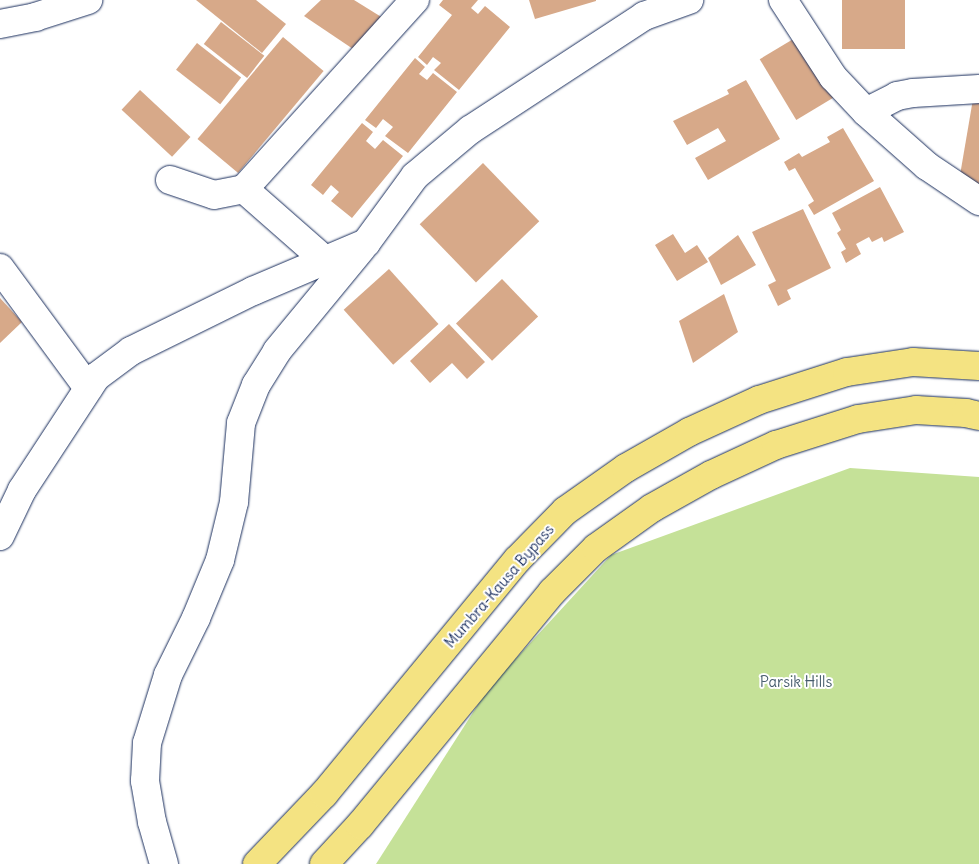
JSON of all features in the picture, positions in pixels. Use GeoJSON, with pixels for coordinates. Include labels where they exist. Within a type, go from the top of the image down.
{"type":"FeatureCollection","features":[{"type":"Feature","properties":{"kind":"highway","name":"Mumbra-Kausa Bypass"},"geometry":{"type":"LineString","coordinates":[[257,864],[324,794],[517,560],[565,511],[626,468],[689,432],[759,400],[847,372],[913,362],[979,366]]}},
{"type":"Feature","properties":{"kind":"highway"},"geometry":{"type":"LineString","coordinates":[[324,864],[360,825],[552,592],[596,548],[652,508],[711,475],[776,445],[858,419],[916,410],[966,413],[979,416]]}},
{"type":"Feature","properties":{"kind":"street"},"geometry":{"type":"LineString","coordinates":[[0,24],[88,0]]}},
{"type":"Feature","properties":{"kind":"street"},"geometry":{"type":"LineString","coordinates":[[170,180],[214,196],[244,189],[415,0]]}},
{"type":"Feature","properties":{"kind":"street"},"geometry":{"type":"LineString","coordinates":[[164,864],[152,822],[145,781],[147,743],[168,675],[196,618],[220,560],[234,502],[241,423],[256,386],[277,351],[366,243],[416,176],[470,130],[644,16],[689,0]]}},
{"type":"Feature","properties":{"kind":"street"},"geometry":{"type":"LineString","coordinates":[[783,0],[833,77],[866,112],[927,166],[979,201]]}},
{"type":"Feature","properties":{"kind":"street"},"geometry":{"type":"LineString","coordinates":[[866,112],[897,96],[913,93],[979,89]]}},
{"type":"Feature","properties":{"kind":"street"},"geometry":{"type":"LineString","coordinates":[[244,189],[327,262]]}},
{"type":"Feature","properties":{"kind":"street"},"geometry":{"type":"LineString","coordinates":[[0,536],[22,490],[96,377],[131,351],[253,291],[327,262],[366,243]]}},
{"type":"Feature","properties":{"kind":"street"},"geometry":{"type":"LineString","coordinates":[[0,268],[88,388]]}},
{"type":"Feature","properties":{"kind":"green space","name":"Parsik Hills"},"geometry":{"type":"Polygon","coordinates":[[[850,468],[979,477],[979,864],[376,864],[488,689],[611,555],[850,468]]]}},
{"type":"Feature","properties":{"kind":"building"},"geometry":{"type":"Polygon","coordinates":[[[196,0],[256,0],[286,24],[262,53],[196,0]]]}},
{"type":"Feature","properties":{"kind":"building"},"geometry":{"type":"Polygon","coordinates":[[[321,0],[354,0],[383,18],[359,53],[304,16],[321,0]]]}},
{"type":"Feature","properties":{"kind":"building"},"geometry":{"type":"Polygon","coordinates":[[[443,0],[478,0],[471,8],[478,14],[485,6],[510,27],[459,90],[434,70],[441,63],[433,57],[427,65],[418,57],[452,15],[439,5],[443,0]]]}},
{"type":"Feature","properties":{"kind":"building"},"geometry":{"type":"Polygon","coordinates":[[[529,0],[596,0],[596,1],[535,19],[529,0]]]}},
{"type":"Feature","properties":{"kind":"building"},"geometry":{"type":"Polygon","coordinates":[[[842,0],[905,0],[905,49],[842,49],[842,0]]]}},
{"type":"Feature","properties":{"kind":"building"},"geometry":{"type":"Polygon","coordinates":[[[221,22],[264,56],[247,78],[204,44],[221,22]]]}},
{"type":"Feature","properties":{"kind":"building"},"geometry":{"type":"Polygon","coordinates":[[[800,35],[837,96],[796,120],[760,59],[800,35]]]}},
{"type":"Feature","properties":{"kind":"building"},"geometry":{"type":"Polygon","coordinates":[[[283,37],[324,71],[238,173],[198,139],[283,37]]]}},
{"type":"Feature","properties":{"kind":"building"},"geometry":{"type":"Polygon","coordinates":[[[197,43],[241,77],[220,104],[176,70],[197,43]]]}},
{"type":"Feature","properties":{"kind":"building"},"geometry":{"type":"Polygon","coordinates":[[[415,58],[425,67],[419,74],[427,80],[433,73],[457,92],[408,153],[385,136],[393,127],[383,119],[376,128],[365,120],[415,58]]]}},
{"type":"Feature","properties":{"kind":"building"},"geometry":{"type":"Polygon","coordinates":[[[746,80],[780,139],[708,180],[695,158],[726,141],[718,128],[687,145],[673,121],[729,94],[727,90],[746,80]]]}},
{"type":"Feature","properties":{"kind":"building"},"geometry":{"type":"Polygon","coordinates":[[[140,90],[190,137],[172,157],[122,110],[140,90]]]}},
{"type":"Feature","properties":{"kind":"building"},"geometry":{"type":"Polygon","coordinates":[[[973,99],[979,100],[979,184],[959,181],[973,99]]]}},
{"type":"Feature","properties":{"kind":"building"},"geometry":{"type":"Polygon","coordinates":[[[362,123],[373,132],[366,141],[375,149],[383,140],[403,156],[352,218],[331,201],[339,192],[331,185],[323,195],[311,185],[362,123]]]}},
{"type":"Feature","properties":{"kind":"building"},"geometry":{"type":"Polygon","coordinates":[[[843,128],[874,181],[814,215],[808,205],[814,201],[795,168],[789,171],[784,162],[799,153],[802,157],[830,142],[827,137],[843,128]]]}},
{"type":"Feature","properties":{"kind":"building"},"geometry":{"type":"Polygon","coordinates":[[[483,163],[539,221],[476,282],[420,224],[483,163]]]}},
{"type":"Feature","properties":{"kind":"building"},"geometry":{"type":"Polygon","coordinates":[[[880,187],[904,232],[884,242],[882,237],[872,242],[869,237],[856,244],[861,254],[846,263],[841,252],[846,249],[837,233],[841,230],[832,213],[880,187]]]}},
{"type":"Feature","properties":{"kind":"building"},"geometry":{"type":"Polygon","coordinates":[[[803,209],[831,268],[787,290],[791,299],[778,306],[768,285],[776,281],[752,232],[803,209]]]}},
{"type":"Feature","properties":{"kind":"building"},"geometry":{"type":"Polygon","coordinates":[[[673,234],[685,253],[697,245],[708,262],[677,281],[655,245],[673,234]]]}},
{"type":"Feature","properties":{"kind":"building"},"geometry":{"type":"Polygon","coordinates":[[[738,235],[756,265],[721,285],[708,258],[738,235]]]}},
{"type":"Feature","properties":{"kind":"building"},"geometry":{"type":"Polygon","coordinates":[[[389,269],[439,324],[393,365],[344,310],[389,269]]]}},
{"type":"Feature","properties":{"kind":"building"},"geometry":{"type":"Polygon","coordinates":[[[502,279],[538,316],[492,361],[456,323],[502,279]]]}},
{"type":"Feature","properties":{"kind":"building"},"geometry":{"type":"Polygon","coordinates":[[[724,294],[738,332],[693,363],[679,321],[724,294]]]}},
{"type":"Feature","properties":{"kind":"building"},"geometry":{"type":"Polygon","coordinates":[[[0,298],[22,322],[0,343],[0,298]]]}},
{"type":"Feature","properties":{"kind":"building"},"geometry":{"type":"Polygon","coordinates":[[[449,324],[485,362],[467,379],[452,363],[430,383],[410,361],[449,324]]]}}]}
